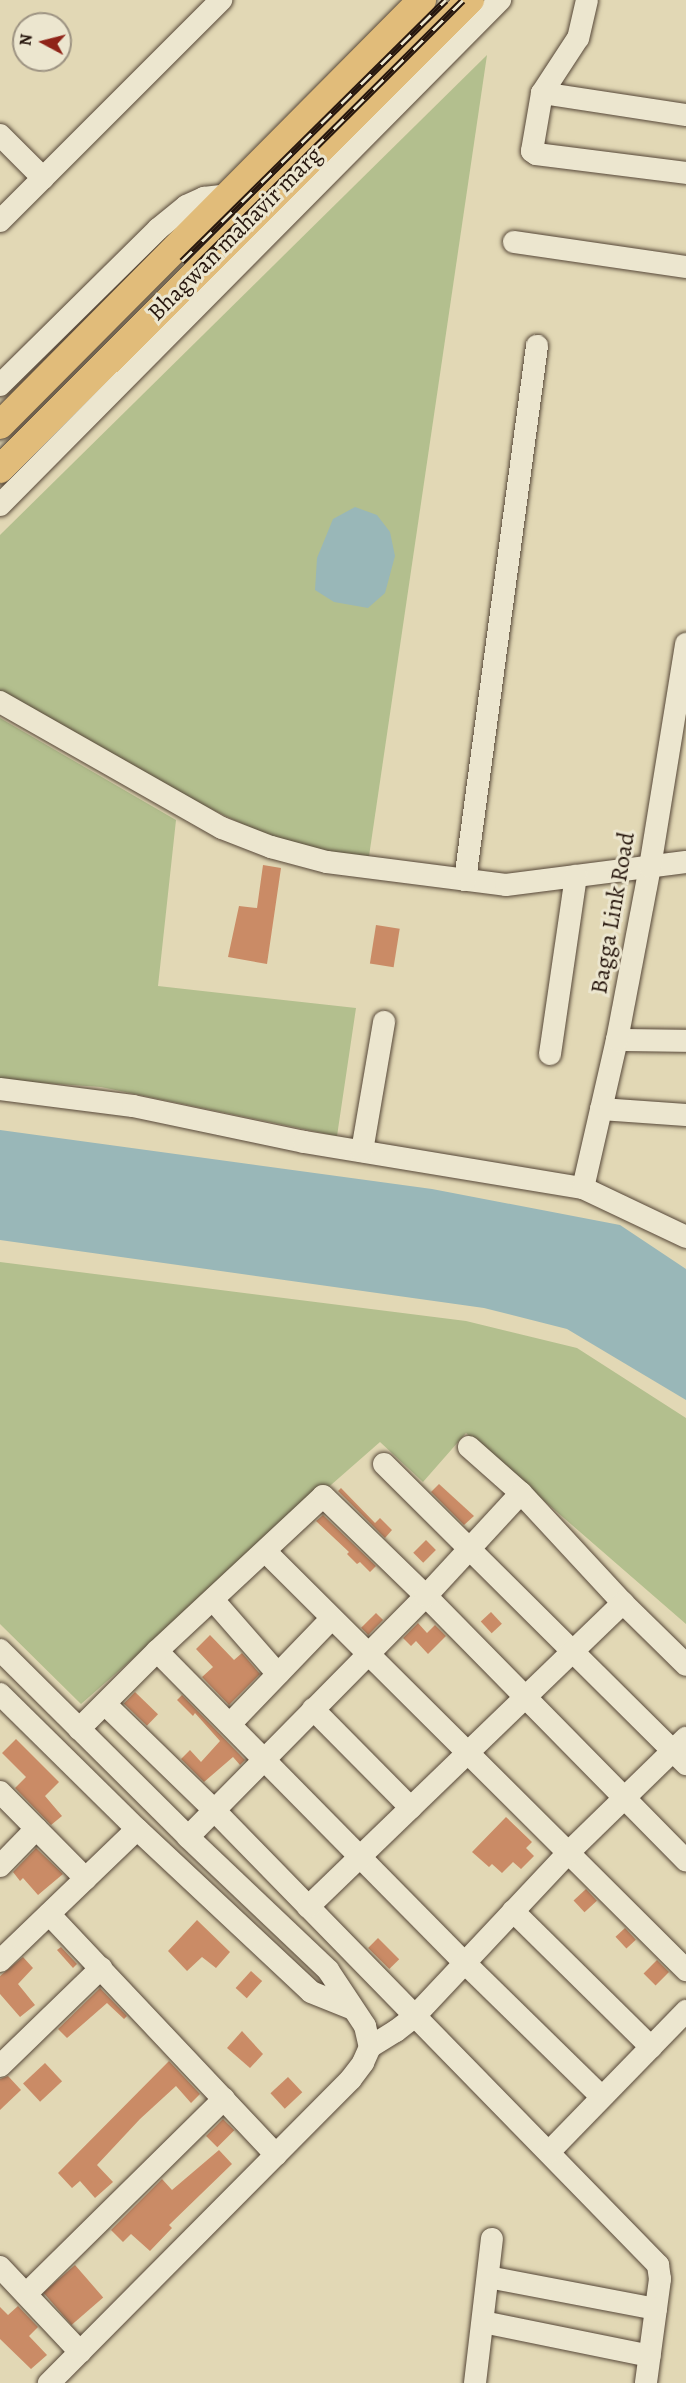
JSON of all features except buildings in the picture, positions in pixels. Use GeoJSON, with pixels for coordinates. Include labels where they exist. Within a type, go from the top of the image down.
{"type":"FeatureCollection","features":[{"type":"Feature","properties":{"kind":"main road","name":"Bhagwan mahavir marg"},"geometry":{"type":"LineString","coordinates":[[0,469],[470,0]]}},
{"type":"Feature","properties":{"kind":"main road","name":"Bhagwan mahavir marg"},"geometry":{"type":"LineString","coordinates":[[0,425],[415,4]]}},
{"type":"Feature","properties":{"kind":"main road"},"geometry":{"type":"LineString","coordinates":[[113,310],[135,333]]}},
{"type":"Feature","properties":{"kind":"street"},"geometry":{"type":"LineString","coordinates":[[0,221],[222,0]]}},
{"type":"Feature","properties":{"kind":"street"},"geometry":{"type":"LineString","coordinates":[[0,505],[500,0]]}},
{"type":"Feature","properties":{"kind":"street"},"geometry":{"type":"LineString","coordinates":[[587,0],[578,38],[542,93],[531,148],[534,153],[686,173]]}},
{"type":"Feature","properties":{"kind":"street"},"geometry":{"type":"LineString","coordinates":[[542,93],[686,115]]}},
{"type":"Feature","properties":{"kind":"street"},"geometry":{"type":"LineString","coordinates":[[0,135],[43,178]]}},
{"type":"Feature","properties":{"kind":"street"},"geometry":{"type":"LineString","coordinates":[[0,386],[158,229],[186,206],[204,198],[228,195]]}},
{"type":"Feature","properties":{"kind":"street"},"geometry":{"type":"LineString","coordinates":[[514,242],[686,267]]}},
{"type":"Feature","properties":{"kind":"street"},"geometry":{"type":"LineString","coordinates":[[465,880],[537,346]]}},
{"type":"Feature","properties":{"kind":"street","name":"Bagga Link Road"},"geometry":{"type":"LineString","coordinates":[[583,1188],[617,1040],[650,867],[686,644]]}},
{"type":"Feature","properties":{"kind":"street"},"geometry":{"type":"LineString","coordinates":[[0,702],[222,828],[261,843],[343,864],[506,885],[686,862]]}},
{"type":"Feature","properties":{"kind":"street"},"geometry":{"type":"LineString","coordinates":[[550,1054],[576,876]]}},
{"type":"Feature","properties":{"kind":"street"},"geometry":{"type":"LineString","coordinates":[[362,1151],[384,1022]]}},
{"type":"Feature","properties":{"kind":"street"},"geometry":{"type":"LineString","coordinates":[[617,1040],[686,1041]]}},
{"type":"Feature","properties":{"kind":"street"},"geometry":{"type":"LineString","coordinates":[[0,1089],[133,1106],[362,1151],[583,1188],[686,1237]]}},
{"type":"Feature","properties":{"kind":"street"},"geometry":{"type":"LineString","coordinates":[[601,1109],[686,1115]]}},
{"type":"Feature","properties":{"kind":"street"},"geometry":{"type":"LineString","coordinates":[[469,1447],[521,1492],[623,1603],[686,1665]]}},
{"type":"Feature","properties":{"kind":"street"},"geometry":{"type":"LineString","coordinates":[[49,2383],[351,2079],[363,2063],[370,2047],[414,2017],[568,1853],[624,1799],[682,1751],[572,1653],[384,1464]]}},
{"type":"Feature","properties":{"kind":"street"},"geometry":{"type":"LineString","coordinates":[[188,1837],[426,1596],[521,1492]]}},
{"type":"Feature","properties":{"kind":"street"},"geometry":{"type":"LineString","coordinates":[[79,1729],[157,1651],[214,1601],[323,1496],[426,1596],[686,1861]]}},
{"type":"Feature","properties":{"kind":"street"},"geometry":{"type":"LineString","coordinates":[[266,1552],[686,1970]]}},
{"type":"Feature","properties":{"kind":"street"},"geometry":{"type":"LineString","coordinates":[[214,1601],[278,1674]]}},
{"type":"Feature","properties":{"kind":"street"},"geometry":{"type":"LineString","coordinates":[[308,1907],[623,1603]]}},
{"type":"Feature","properties":{"kind":"street"},"geometry":{"type":"LineString","coordinates":[[230,1724],[331,1619]]}},
{"type":"Feature","properties":{"kind":"street"},"geometry":{"type":"LineString","coordinates":[[0,1650],[188,1837],[328,1970],[365,2026],[370,2047]]}},
{"type":"Feature","properties":{"kind":"street"},"geometry":{"type":"LineString","coordinates":[[157,1651],[466,1964],[602,2097]]}},
{"type":"Feature","properties":{"kind":"street"},"geometry":{"type":"LineString","coordinates":[[0,1694],[137,1829],[311,1992],[352,2009]]}},
{"type":"Feature","properties":{"kind":"street"},"geometry":{"type":"LineString","coordinates":[[105,1704],[214,1810],[658,2265],[660,2279],[646,2383]]}},
{"type":"Feature","properties":{"kind":"street"},"geometry":{"type":"LineString","coordinates":[[313,1709],[411,1808]]}},
{"type":"Feature","properties":{"kind":"street"},"geometry":{"type":"LineString","coordinates":[[0,1792],[86,1879]]}},
{"type":"Feature","properties":{"kind":"street"},"geometry":{"type":"LineString","coordinates":[[0,1866],[36,1829]]}},
{"type":"Feature","properties":{"kind":"street"},"geometry":{"type":"LineString","coordinates":[[0,1961],[137,1829]]}},
{"type":"Feature","properties":{"kind":"street"},"geometry":{"type":"LineString","coordinates":[[513,1911],[651,2047]]}},
{"type":"Feature","properties":{"kind":"street"},"geometry":{"type":"LineString","coordinates":[[49,1914],[276,2155]]}},
{"type":"Feature","properties":{"kind":"street"},"geometry":{"type":"LineString","coordinates":[[0,2066],[101,1968]]}},
{"type":"Feature","properties":{"kind":"street"},"geometry":{"type":"LineString","coordinates":[[549,2152],[686,2011]]}},
{"type":"Feature","properties":{"kind":"street"},"geometry":{"type":"LineString","coordinates":[[26,2294],[224,2099]]}},
{"type":"Feature","properties":{"kind":"street"},"geometry":{"type":"LineString","coordinates":[[476,2383],[492,2239]]}},
{"type":"Feature","properties":{"kind":"street"},"geometry":{"type":"LineString","coordinates":[[0,2267],[80,2352]]}},
{"type":"Feature","properties":{"kind":"street"},"geometry":{"type":"LineString","coordinates":[[488,2277],[656,2309]]}},
{"type":"Feature","properties":{"kind":"street"},"geometry":{"type":"LineString","coordinates":[[483,2322],[650,2356]]}},
{"type":"Feature","properties":{"kind":"green space"},"geometry":{"type":"Polygon","coordinates":[[[487,55],[368,863],[261,833],[165,787],[0,693],[0,535],[487,55]]]}},
{"type":"Feature","properties":{"kind":"green space"},"geometry":{"type":"Polygon","coordinates":[[[0,718],[176,820],[158,986],[356,1008],[337,1136],[101,1087],[0,1080],[0,718]]]}},
{"type":"Feature","properties":{"kind":"green space"},"geometry":{"type":"Polygon","coordinates":[[[0,1262],[466,1321],[577,1348],[686,1418],[686,1624],[466,1433],[423,1482],[380,1442],[81,1704],[0,1624],[0,1262]]]}},
{"type":"Feature","properties":{"kind":"water"},"geometry":{"type":"Polygon","coordinates":[[[355,507],[377,515],[390,532],[395,556],[385,593],[368,608],[334,602],[315,590],[317,558],[333,519],[355,507]]]}},
{"type":"Feature","properties":{"kind":"water"},"geometry":{"type":"Polygon","coordinates":[[[0,1130],[432,1189],[620,1225],[686,1269],[686,1400],[567,1329],[484,1308],[0,1240],[0,1130]]]}},
{"type":"Feature","properties":{"kind":"railway"},"geometry":{"type":"LineString","coordinates":[[182,261],[446,0]]}},
{"type":"Feature","properties":{"kind":"railway"},"geometry":{"type":"LineString","coordinates":[[195,267],[463,0]]}}]}
